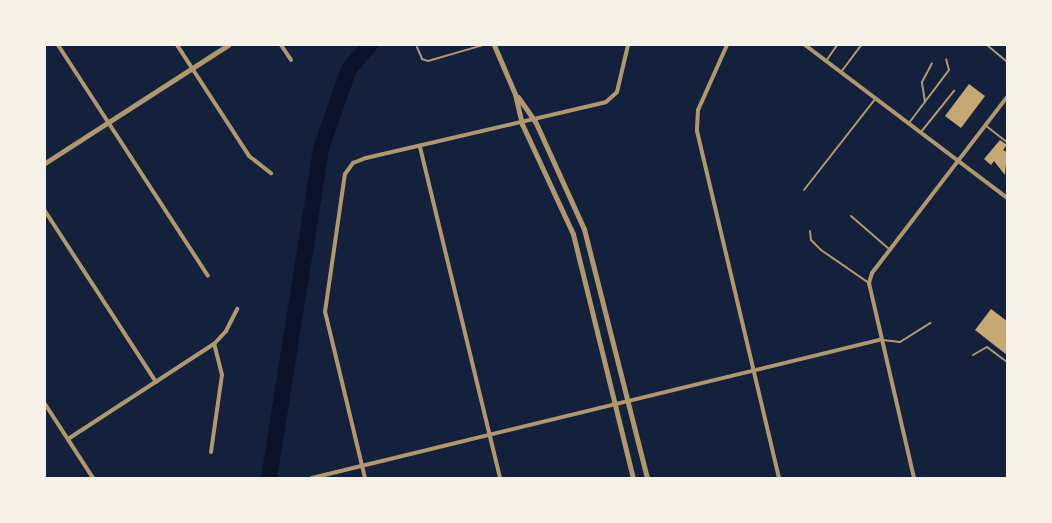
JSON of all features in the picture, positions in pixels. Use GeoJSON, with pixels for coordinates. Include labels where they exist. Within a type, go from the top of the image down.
{"type":"FeatureCollection","features":[{"type":"Feature","properties":{"kind":"street"},"geometry":{"type":"LineString","coordinates":[[58,45],[208,276]]}},
{"type":"Feature","properties":{"kind":"street"},"geometry":{"type":"LineString","coordinates":[[177,45],[249,156],[271,173]]}},
{"type":"Feature","properties":{"kind":"street"},"geometry":{"type":"LineString","coordinates":[[45,163],[228,45]]}},
{"type":"Feature","properties":{"kind":"street"},"geometry":{"type":"LineString","coordinates":[[281,45],[291,60]]}},
{"type":"Feature","properties":{"kind":"street"},"geometry":{"type":"LineString","coordinates":[[494,45],[515,94],[522,124],[573,234],[633,478]]}},
{"type":"Feature","properties":{"kind":"street"},"geometry":{"type":"LineString","coordinates":[[365,478],[325,312],[345,174],[353,163],[535,121],[613,98],[628,45]]}},
{"type":"Feature","properties":{"kind":"street"},"geometry":{"type":"LineString","coordinates":[[727,45],[698,110],[697,131],[779,478]]}},
{"type":"Feature","properties":{"kind":"street"},"geometry":{"type":"LineString","coordinates":[[805,45],[1007,198]]}},
{"type":"Feature","properties":{"kind":"street"},"geometry":{"type":"LineString","coordinates":[[515,94],[535,121],[584,229],[647,478]]}},
{"type":"Feature","properties":{"kind":"street"},"geometry":{"type":"LineString","coordinates":[[914,478],[879,339],[868,283],[957,160],[1007,97]]}},
{"type":"Feature","properties":{"kind":"street"},"geometry":{"type":"LineString","coordinates":[[420,147],[500,478]]}},
{"type":"Feature","properties":{"kind":"street"},"geometry":{"type":"LineString","coordinates":[[45,211],[156,382]]}},
{"type":"Feature","properties":{"kind":"street"},"geometry":{"type":"LineString","coordinates":[[68,439],[214,344],[226,331],[237,309]]}},
{"type":"Feature","properties":{"kind":"street"},"geometry":{"type":"LineString","coordinates":[[313,478],[362,464],[879,339]]}},
{"type":"Feature","properties":{"kind":"street"},"geometry":{"type":"LineString","coordinates":[[211,452],[222,375],[214,344]]}},
{"type":"Feature","properties":{"kind":"street"},"geometry":{"type":"LineString","coordinates":[[45,404],[93,478]]}},
{"type":"Feature","properties":{"kind":"lane"},"geometry":{"type":"LineString","coordinates":[[417,47],[422,58],[428,61],[483,45]]}},
{"type":"Feature","properties":{"kind":"lane"},"geometry":{"type":"LineString","coordinates":[[826,61],[837,45]]}},
{"type":"Feature","properties":{"kind":"lane"},"geometry":{"type":"LineString","coordinates":[[841,72],[861,45]]}},
{"type":"Feature","properties":{"kind":"lane"},"geometry":{"type":"LineString","coordinates":[[987,45],[1007,62]]}},
{"type":"Feature","properties":{"kind":"lane"},"geometry":{"type":"LineString","coordinates":[[909,123],[949,70],[945,59]]}},
{"type":"Feature","properties":{"kind":"lane"},"geometry":{"type":"LineString","coordinates":[[925,102],[922,82],[932,63]]}},
{"type":"Feature","properties":{"kind":"lane"},"geometry":{"type":"LineString","coordinates":[[921,132],[954,91]]}},
{"type":"Feature","properties":{"kind":"lane"},"geometry":{"type":"LineString","coordinates":[[804,190],[876,98]]}},
{"type":"Feature","properties":{"kind":"lane"},"geometry":{"type":"LineString","coordinates":[[985,125],[1007,142]]}},
{"type":"Feature","properties":{"kind":"lane"},"geometry":{"type":"LineString","coordinates":[[851,216],[890,250]]}},
{"type":"Feature","properties":{"kind":"lane"},"geometry":{"type":"LineString","coordinates":[[810,231],[812,241],[821,250],[868,283]]}},
{"type":"Feature","properties":{"kind":"lane"},"geometry":{"type":"LineString","coordinates":[[879,339],[900,342],[931,323]]}},
{"type":"Feature","properties":{"kind":"lane"},"geometry":{"type":"LineString","coordinates":[[973,355],[987,347],[1007,362]]}},
{"type":"Feature","properties":{"kind":"building"},"geometry":{"type":"Polygon","coordinates":[[[969,84],[985,96],[961,128],[945,116],[969,84]]]}},
{"type":"Feature","properties":{"kind":"building"},"geometry":{"type":"Polygon","coordinates":[[[1000,140],[1007,145],[1003,150],[1007,152],[1005,175],[994,161],[991,165],[984,159],[1000,140]]]}},
{"type":"Feature","properties":{"kind":"building"},"geometry":{"type":"Polygon","coordinates":[[[991,309],[1007,321],[1007,355],[975,330],[991,309]]]}},
{"type":"Feature","properties":{"kind":"waterway"},"geometry":{"type":"LineString","coordinates":[[269,478],[321,148],[349,69],[370,45]]}}]}
